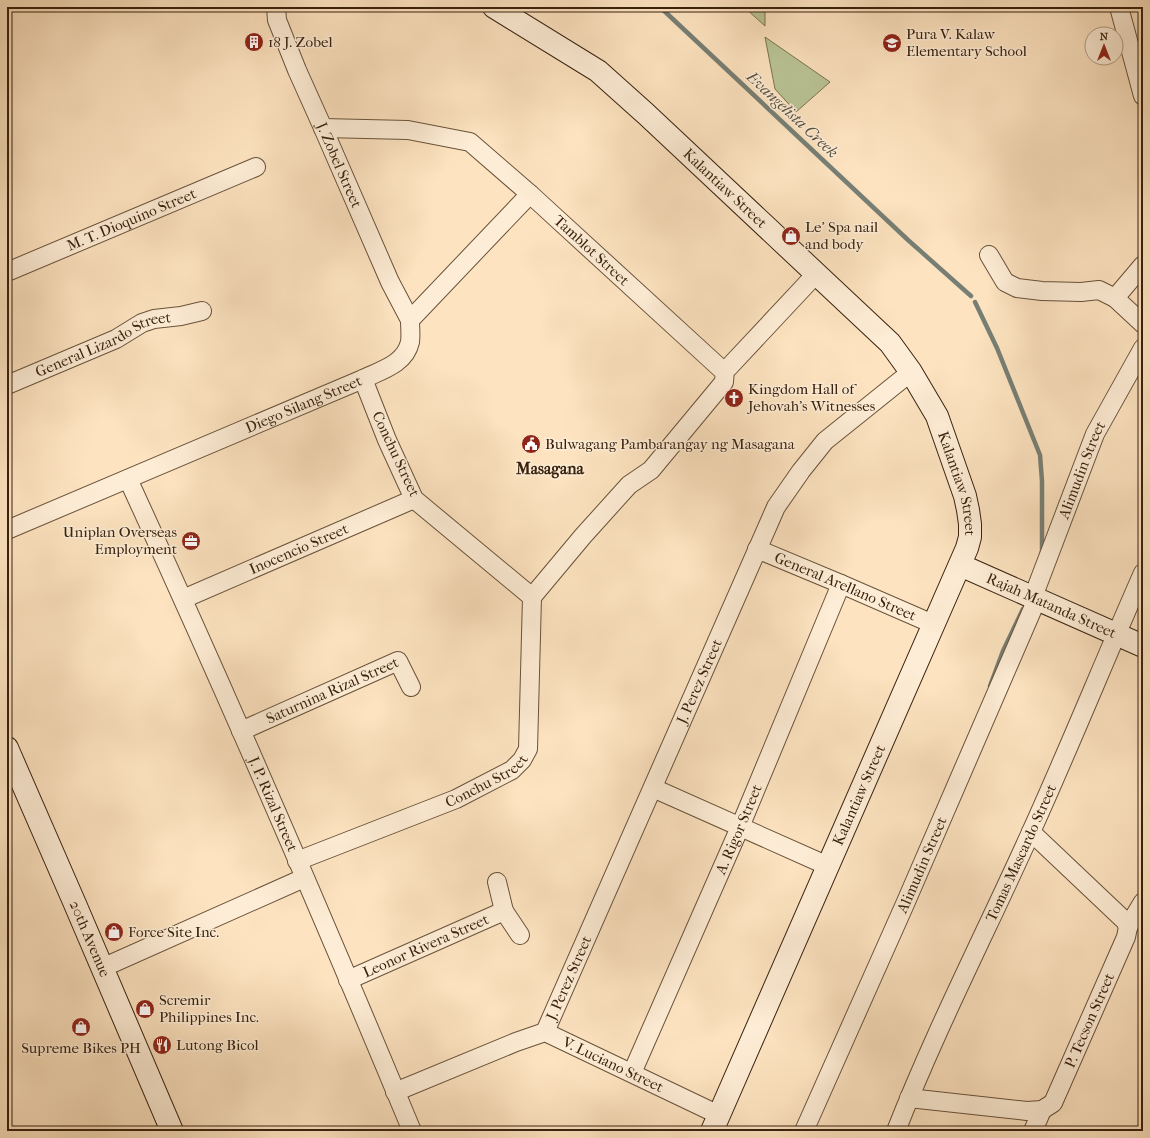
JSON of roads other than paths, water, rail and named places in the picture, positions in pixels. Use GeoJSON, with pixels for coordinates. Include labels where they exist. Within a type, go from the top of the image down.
{"type":"FeatureCollection","features":[{"type":"Feature","properties":{"kind":"street","name":"J. Zobel Street"},"geometry":{"type":"LineString","coordinates":[[276,7],[277,20],[297,70],[390,282],[410,320]]}},
{"type":"Feature","properties":{"kind":"street","name":"Kalantiaw Street"},"geometry":{"type":"LineString","coordinates":[[494,7],[598,71],[881,333],[911,372],[937,416],[965,496],[970,524],[970,537],[967,548],[716,1123]]}},
{"type":"Feature","properties":{"kind":"street"},"geometry":{"type":"LineString","coordinates":[[1119,7],[1142,86]]}},
{"type":"Feature","properties":{"kind":"street","name":"Tamblot Street"},"geometry":{"type":"LineString","coordinates":[[323,128],[408,130],[470,142],[530,194],[720,368],[725,369]]}},
{"type":"Feature","properties":{"kind":"street","name":"M. T. Dioquino Street"},"geometry":{"type":"LineString","coordinates":[[7,272],[256,166]]}},
{"type":"Feature","properties":{"kind":"street"},"geometry":{"type":"LineString","coordinates":[[410,320],[530,194]]}},
{"type":"Feature","properties":{"kind":"street"},"geometry":{"type":"LineString","coordinates":[[989,255],[1005,282],[1017,288],[1042,291],[1081,292],[1099,290],[1115,298],[1143,324]]}},
{"type":"Feature","properties":{"kind":"street"},"geometry":{"type":"LineString","coordinates":[[1115,298],[1143,266]]}},
{"type":"Feature","properties":{"kind":"street"},"geometry":{"type":"LineString","coordinates":[[532,597],[583,536],[629,485],[651,470],[724,382],[725,369],[816,274]]}},
{"type":"Feature","properties":{"kind":"street","name":"General Lizardo Street"},"geometry":{"type":"LineString","coordinates":[[7,385],[116,339],[142,323],[154,319],[181,316],[202,311]]}},
{"type":"Feature","properties":{"kind":"street","name":"Diego Silang Street"},"geometry":{"type":"LineString","coordinates":[[7,530],[363,379],[394,364],[404,355],[410,341],[410,320]]}},
{"type":"Feature","properties":{"kind":"street","name":"Alimudin Street"},"geometry":{"type":"LineString","coordinates":[[804,1131],[905,904],[1035,598],[1095,434],[1143,348]]}},
{"type":"Feature","properties":{"kind":"street","name":"J. Perez Street"},"geometry":{"type":"LineString","coordinates":[[544,1032],[776,507],[801,471],[825,441],[911,372]]}},
{"type":"Feature","properties":{"kind":"street","name":"Conchu Street"},"geometry":{"type":"LineString","coordinates":[[297,861],[456,799],[512,770],[522,760],[528,749],[532,597],[414,499],[386,440],[363,379]]}},
{"type":"Feature","properties":{"kind":"street","name":"J. P. Rizal Street"},"geometry":{"type":"LineString","coordinates":[[128,479],[241,731],[412,1131]]}},
{"type":"Feature","properties":{"kind":"street","name":"Inocencio Street"},"geometry":{"type":"LineString","coordinates":[[183,599],[414,499]]}},
{"type":"Feature","properties":{"kind":"street","name":"General Arellano Street"},"geometry":{"type":"LineString","coordinates":[[757,549],[934,624]]}},
{"type":"Feature","properties":{"kind":"street","name":"Rajah Matanda Street"},"geometry":{"type":"LineString","coordinates":[[960,564],[1143,646]]}},
{"type":"Feature","properties":{"kind":"street","name":"Tomas Mascardo Street"},"geometry":{"type":"LineString","coordinates":[[896,1131],[909,1098],[983,934],[1031,832],[1143,573]]}},
{"type":"Feature","properties":{"kind":"street","name":"A. Rigor Street"},"geometry":{"type":"LineString","coordinates":[[632,1073],[740,827],[841,584]]}},
{"type":"Feature","properties":{"kind":"street","name":"Saturnina Rizal Street"},"geometry":{"type":"LineString","coordinates":[[241,731],[398,661],[411,687]]}},
{"type":"Feature","properties":{"kind":"street","name":"20th Avenue"},"geometry":{"type":"LineString","coordinates":[[7,748],[172,1131]]}},
{"type":"Feature","properties":{"kind":"street"},"geometry":{"type":"LineString","coordinates":[[653,788],[828,866]]}},
{"type":"Feature","properties":{"kind":"street"},"geometry":{"type":"LineString","coordinates":[[1031,832],[1125,921],[1128,927]]}},
{"type":"Feature","properties":{"kind":"street"},"geometry":{"type":"LineString","coordinates":[[102,968],[304,878]]}},
{"type":"Feature","properties":{"kind":"street","name":"Leonor Rivera Street"},"geometry":{"type":"LineString","coordinates":[[497,882],[504,911],[520,934]]}},
{"type":"Feature","properties":{"kind":"street","name":"P. Tecson Street"},"geometry":{"type":"LineString","coordinates":[[1042,1110],[1053,1103],[1126,937],[1128,927],[1143,902]]}},
{"type":"Feature","properties":{"kind":"street","name":"Leonor Rivera Street"},"geometry":{"type":"LineString","coordinates":[[348,980],[504,911]]}},
{"type":"Feature","properties":{"kind":"street","name":"V. Luciano Street"},"geometry":{"type":"LineString","coordinates":[[395,1092],[544,1032],[632,1073],[716,1123]]}},
{"type":"Feature","properties":{"kind":"street"},"geometry":{"type":"LineString","coordinates":[[909,1098],[1027,1111],[1042,1110],[1033,1131]]}},
{"type":"Feature","properties":{"kind":"waterway","name":"Evangelista Creek"},"geometry":{"type":"LineString","coordinates":[[660,7],[908,240],[971,296]]}},
{"type":"Feature","properties":{"kind":"waterway"},"geometry":{"type":"LineString","coordinates":[[975,302],[997,348],[1040,455],[1042,481],[1042,555]]}},
{"type":"Feature","properties":{"kind":"waterway"},"geometry":{"type":"LineString","coordinates":[[990,686],[1003,651],[1023,609]]}},
{"type":"Feature","properties":{"kind":"place","name":"18 J. Zobel"},"geometry":{"type":"Point","coordinates":[254,42]}},
{"type":"Feature","properties":{"kind":"place","name":"Pura V. Kalaw Elementary School"},"geometry":{"type":"Point","coordinates":[892,43]}},
{"type":"Feature","properties":{"kind":"place","name":"Le' Spa nail and body"},"geometry":{"type":"Point","coordinates":[791,236]}},
{"type":"Feature","properties":{"kind":"place","name":"Kingdom Hall of Jehovah's Witnesses"},"geometry":{"type":"Point","coordinates":[734,398]}},
{"type":"Feature","properties":{"kind":"place","name":"Bulwagang Pambarangay ng Masagana"},"geometry":{"type":"Point","coordinates":[531,444]}},
{"type":"Feature","properties":{"kind":"place","name":"Uniplan Overseas Employment"},"geometry":{"type":"Point","coordinates":[191,541]}},
{"type":"Feature","properties":{"kind":"place","name":"Force Site Inc."},"geometry":{"type":"Point","coordinates":[114,932]}},
{"type":"Feature","properties":{"kind":"place","name":"Scremir Philippines Inc."},"geometry":{"type":"Point","coordinates":[145,1009]}},
{"type":"Feature","properties":{"kind":"place","name":"Supreme Bikes PH"},"geometry":{"type":"Point","coordinates":[81,1027]}},
{"type":"Feature","properties":{"kind":"place","name":"Lutong Bicol"},"geometry":{"type":"Point","coordinates":[162,1045]}},
{"type":"Feature","properties":{"kind":"district","name":"Masagana"},"geometry":{"type":"Point","coordinates":[550,468]}}]}
